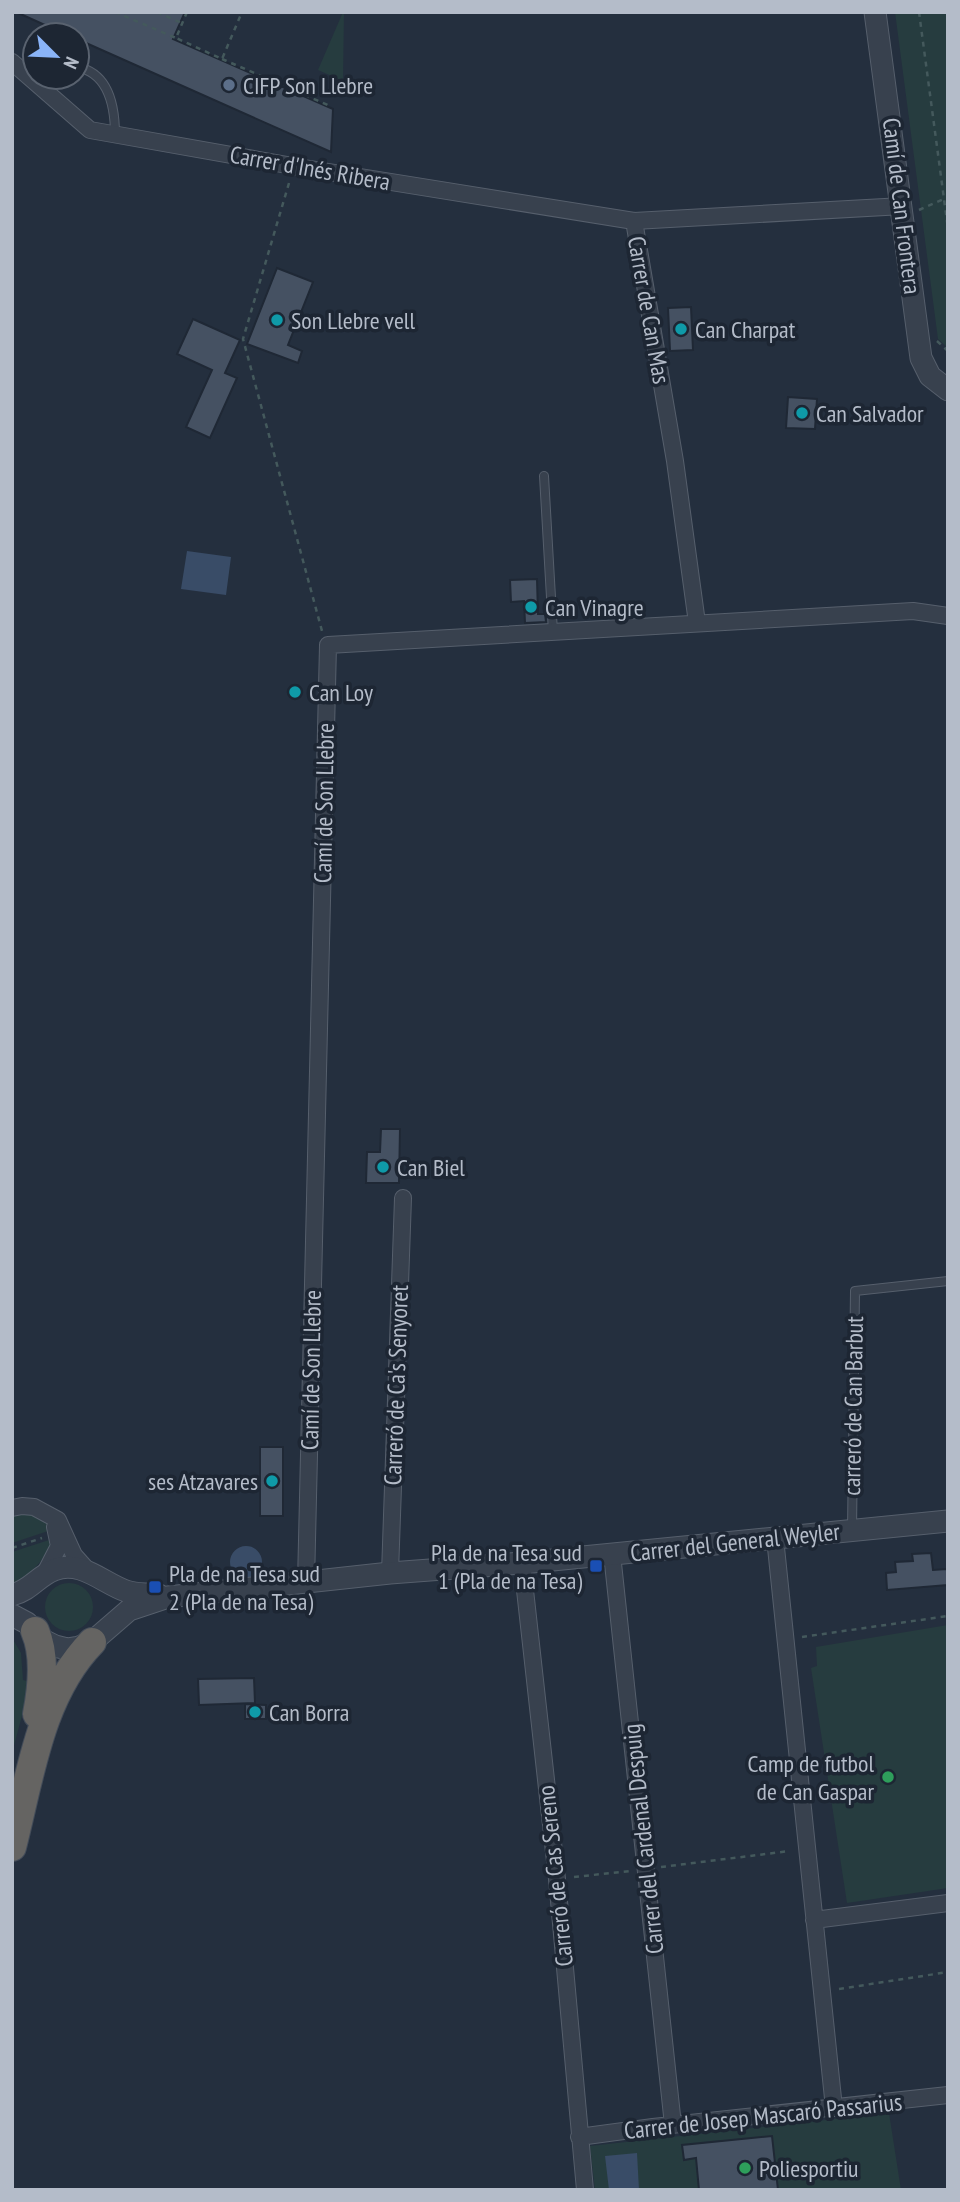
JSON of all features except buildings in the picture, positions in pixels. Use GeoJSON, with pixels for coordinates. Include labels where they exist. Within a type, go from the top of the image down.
{"type":"FeatureCollection","features":[{"type":"Feature","properties":{"kind":"highway"},"geometry":{"type":"LineString","coordinates":[[12,1806],[37,1711],[42,1662],[39,1640],[24,1623]]}},
{"type":"Feature","properties":{"kind":"highway"},"geometry":{"type":"LineString","coordinates":[[12,1847],[51,1705],[67,1670],[96,1637]]}},
{"type":"Feature","properties":{"kind":"street","name":"Camí de Can Frontera"},"geometry":{"type":"LineString","coordinates":[[876,12],[911,208],[921,358],[930,376],[948,390]]}},
{"type":"Feature","properties":{"kind":"street","name":"Carrer d'Inés Ribera"},"geometry":{"type":"LineString","coordinates":[[46,91],[90,130],[292,166],[634,221]]}},
{"type":"Feature","properties":{"kind":"street","name":"Carrer de Can Mas"},"geometry":{"type":"LineString","coordinates":[[697,623],[675,461],[634,221],[911,208]]}},
{"type":"Feature","properties":{"kind":"street"},"geometry":{"type":"LineString","coordinates":[[328,645],[913,611],[948,616]]}},
{"type":"Feature","properties":{"kind":"street","name":"Camí de Son Llebre"},"geometry":{"type":"LineString","coordinates":[[306,1583],[328,645]]}},
{"type":"Feature","properties":{"kind":"street","name":"Carreró de Ca's Senyoret"},"geometry":{"type":"LineString","coordinates":[[390,1573],[402,1198]]}},
{"type":"Feature","properties":{"kind":"street"},"geometry":{"type":"LineString","coordinates":[[12,1508],[29,1506],[61,1522],[74,1555],[101,1583],[110,1608],[107,1621],[96,1637]]}},
{"type":"Feature","properties":{"kind":"street"},"geometry":{"type":"LineString","coordinates":[[49,1515],[58,1534],[59,1546],[27,1607],[24,1623],[44,1640],[67,1649],[79,1647],[130,1610],[168,1597]]}},
{"type":"Feature","properties":{"kind":"street","name":"Carrer del General Weyler"},"geometry":{"type":"LineString","coordinates":[[168,1597],[390,1573],[522,1563],[948,1521]]}},
{"type":"Feature","properties":{"kind":"street"},"geometry":{"type":"LineString","coordinates":[[775,1538],[834,2108]]}},
{"type":"Feature","properties":{"kind":"street","name":"Carrer del Cardenal Despuig"},"geometry":{"type":"LineString","coordinates":[[612,1554],[673,2125]]}},
{"type":"Feature","properties":{"kind":"street","name":"Carreró de Cas Sereno"},"geometry":{"type":"LineString","coordinates":[[522,1563],[557,1879],[584,2190]]}},
{"type":"Feature","properties":{"kind":"street"},"geometry":{"type":"LineString","coordinates":[[12,1595],[54,1570],[66,1567],[79,1568],[125,1591],[168,1597]]}},
{"type":"Feature","properties":{"kind":"street"},"geometry":{"type":"LineString","coordinates":[[814,1920],[948,1903]]}},
{"type":"Feature","properties":{"kind":"street","name":"Carrer de Josep Mascaró Passarius"},"geometry":{"type":"LineString","coordinates":[[579,2137],[948,2095]]}},
{"type":"Feature","properties":{"kind":"lane"},"geometry":{"type":"LineString","coordinates":[[91,72],[108,90],[114,104],[115,135]]}},
{"type":"Feature","properties":{"kind":"lane"},"geometry":{"type":"LineString","coordinates":[[544,476],[553,632]]}},
{"type":"Feature","properties":{"kind":"lane","name":"carreró de Can Barbut"},"geometry":{"type":"LineString","coordinates":[[852,1530],[855,1291],[948,1281]]}},
{"type":"Feature","properties":{"kind":"path"},"geometry":{"type":"LineString","coordinates":[[116,12],[330,106]]}},
{"type":"Feature","properties":{"kind":"path"},"geometry":{"type":"LineString","coordinates":[[157,12],[182,23]]}},
{"type":"Feature","properties":{"kind":"path"},"geometry":{"type":"LineString","coordinates":[[176,38],[187,12]]}},
{"type":"Feature","properties":{"kind":"path"},"geometry":{"type":"LineString","coordinates":[[222,59],[242,12]]}},
{"type":"Feature","properties":{"kind":"path"},"geometry":{"type":"LineString","coordinates":[[919,12],[948,229]]}},
{"type":"Feature","properties":{"kind":"path"},"geometry":{"type":"LineString","coordinates":[[292,166],[243,339],[328,645]]}},
{"type":"Feature","properties":{"kind":"path"},"geometry":{"type":"LineString","coordinates":[[911,208],[948,197]]}},
{"type":"Feature","properties":{"kind":"path"},"geometry":{"type":"LineString","coordinates":[[12,1548],[58,1534]]}},
{"type":"Feature","properties":{"kind":"path"},"geometry":{"type":"LineString","coordinates":[[786,1640],[948,1616]]}},
{"type":"Feature","properties":{"kind":"path"},"geometry":{"type":"LineString","coordinates":[[557,1879],[807,1849]]}},
{"type":"Feature","properties":{"kind":"path"},"geometry":{"type":"LineString","coordinates":[[822,1991],[948,1972]]}},
{"type":"Feature","properties":{"kind":"green space"},"geometry":{"type":"Polygon","coordinates":[[[344,12],[343,81],[318,70],[344,12]]]}},
{"type":"Feature","properties":{"kind":"green space"},"geometry":{"type":"Polygon","coordinates":[[[895,12],[948,12],[948,348],[938,339],[895,12]]]}},
{"type":"Feature","properties":{"kind":"green space"},"geometry":{"type":"Polygon","coordinates":[[[20,1514],[46,1522],[51,1530],[12,1543],[12,1515],[20,1514]]]}},
{"type":"Feature","properties":{"kind":"green space"},"geometry":{"type":"Polygon","coordinates":[[[52,1539],[43,1559],[12,1586],[12,1552],[52,1539]]]}},
{"type":"Feature","properties":{"kind":"green space"},"geometry":{"type":"Polygon","coordinates":[[[69,1583],[86,1590],[93,1607],[86,1624],[69,1631],[52,1624],[45,1607],[52,1590],[69,1583]]]}},
{"type":"Feature","properties":{"kind":"green space","name":"Camp de futbol de Can Gaspar"},"geometry":{"type":"Polygon","coordinates":[[[948,1625],[948,1888],[847,1903],[811,1668],[817,1666],[816,1647],[948,1625]]]}},
{"type":"Feature","properties":{"kind":"green space"},"geometry":{"type":"Polygon","coordinates":[[[12,1638],[21,1653],[23,1680],[31,1682],[12,1753],[12,1638]]]}},
{"type":"Feature","properties":{"kind":"green space","name":"Poliesportiu"},"geometry":{"type":"Polygon","coordinates":[[[889,2113],[901,2190],[595,2190],[590,2146],[889,2113]]]}},
{"type":"Feature","properties":{"kind":"water"},"geometry":{"type":"Polygon","coordinates":[[[187,551],[231,557],[226,595],[181,589],[187,551]]]}},
{"type":"Feature","properties":{"kind":"water"},"geometry":{"type":"Polygon","coordinates":[[[246,1546],[257,1551],[262,1562],[257,1573],[246,1578],[235,1573],[230,1562],[235,1551],[246,1546]]]}},
{"type":"Feature","properties":{"kind":"water"},"geometry":{"type":"Polygon","coordinates":[[[637,2153],[639,2190],[609,2190],[605,2156],[637,2153]]]}},
{"type":"Feature","properties":{"kind":"place","name":"CIFP Son Llebre"},"geometry":{"type":"Point","coordinates":[229,85]}},
{"type":"Feature","properties":{"kind":"place","name":"Son Llebre vell"},"geometry":{"type":"Point","coordinates":[277,320]}},
{"type":"Feature","properties":{"kind":"place","name":"Can Charpat"},"geometry":{"type":"Point","coordinates":[681,329]}},
{"type":"Feature","properties":{"kind":"place","name":"Can Salvador"},"geometry":{"type":"Point","coordinates":[802,413]}},
{"type":"Feature","properties":{"kind":"place","name":"Can Vinagre"},"geometry":{"type":"Point","coordinates":[531,607]}},
{"type":"Feature","properties":{"kind":"place","name":"Can Loy"},"geometry":{"type":"Point","coordinates":[295,692]}},
{"type":"Feature","properties":{"kind":"place","name":"Can Biel"},"geometry":{"type":"Point","coordinates":[383,1167]}},
{"type":"Feature","properties":{"kind":"place","name":"ses Atzavares"},"geometry":{"type":"Point","coordinates":[272,1481]}},
{"type":"Feature","properties":{"kind":"place","name":"Pla de na Tesa sud 1 (Pla de na Tesa)"},"geometry":{"type":"Point","coordinates":[596,1566]}},
{"type":"Feature","properties":{"kind":"place","name":"Pla de na Tesa sud 2 (Pla de na Tesa)"},"geometry":{"type":"Point","coordinates":[155,1587]}},
{"type":"Feature","properties":{"kind":"place","name":"Can Borra"},"geometry":{"type":"Point","coordinates":[255,1712]}},
{"type":"Feature","properties":{"kind":"place","name":"Camp de futbol de Can Gaspar"},"geometry":{"type":"Point","coordinates":[888,1777]}},
{"type":"Feature","properties":{"kind":"place","name":"Poliesportiu"},"geometry":{"type":"Point","coordinates":[745,2168]}}]}
